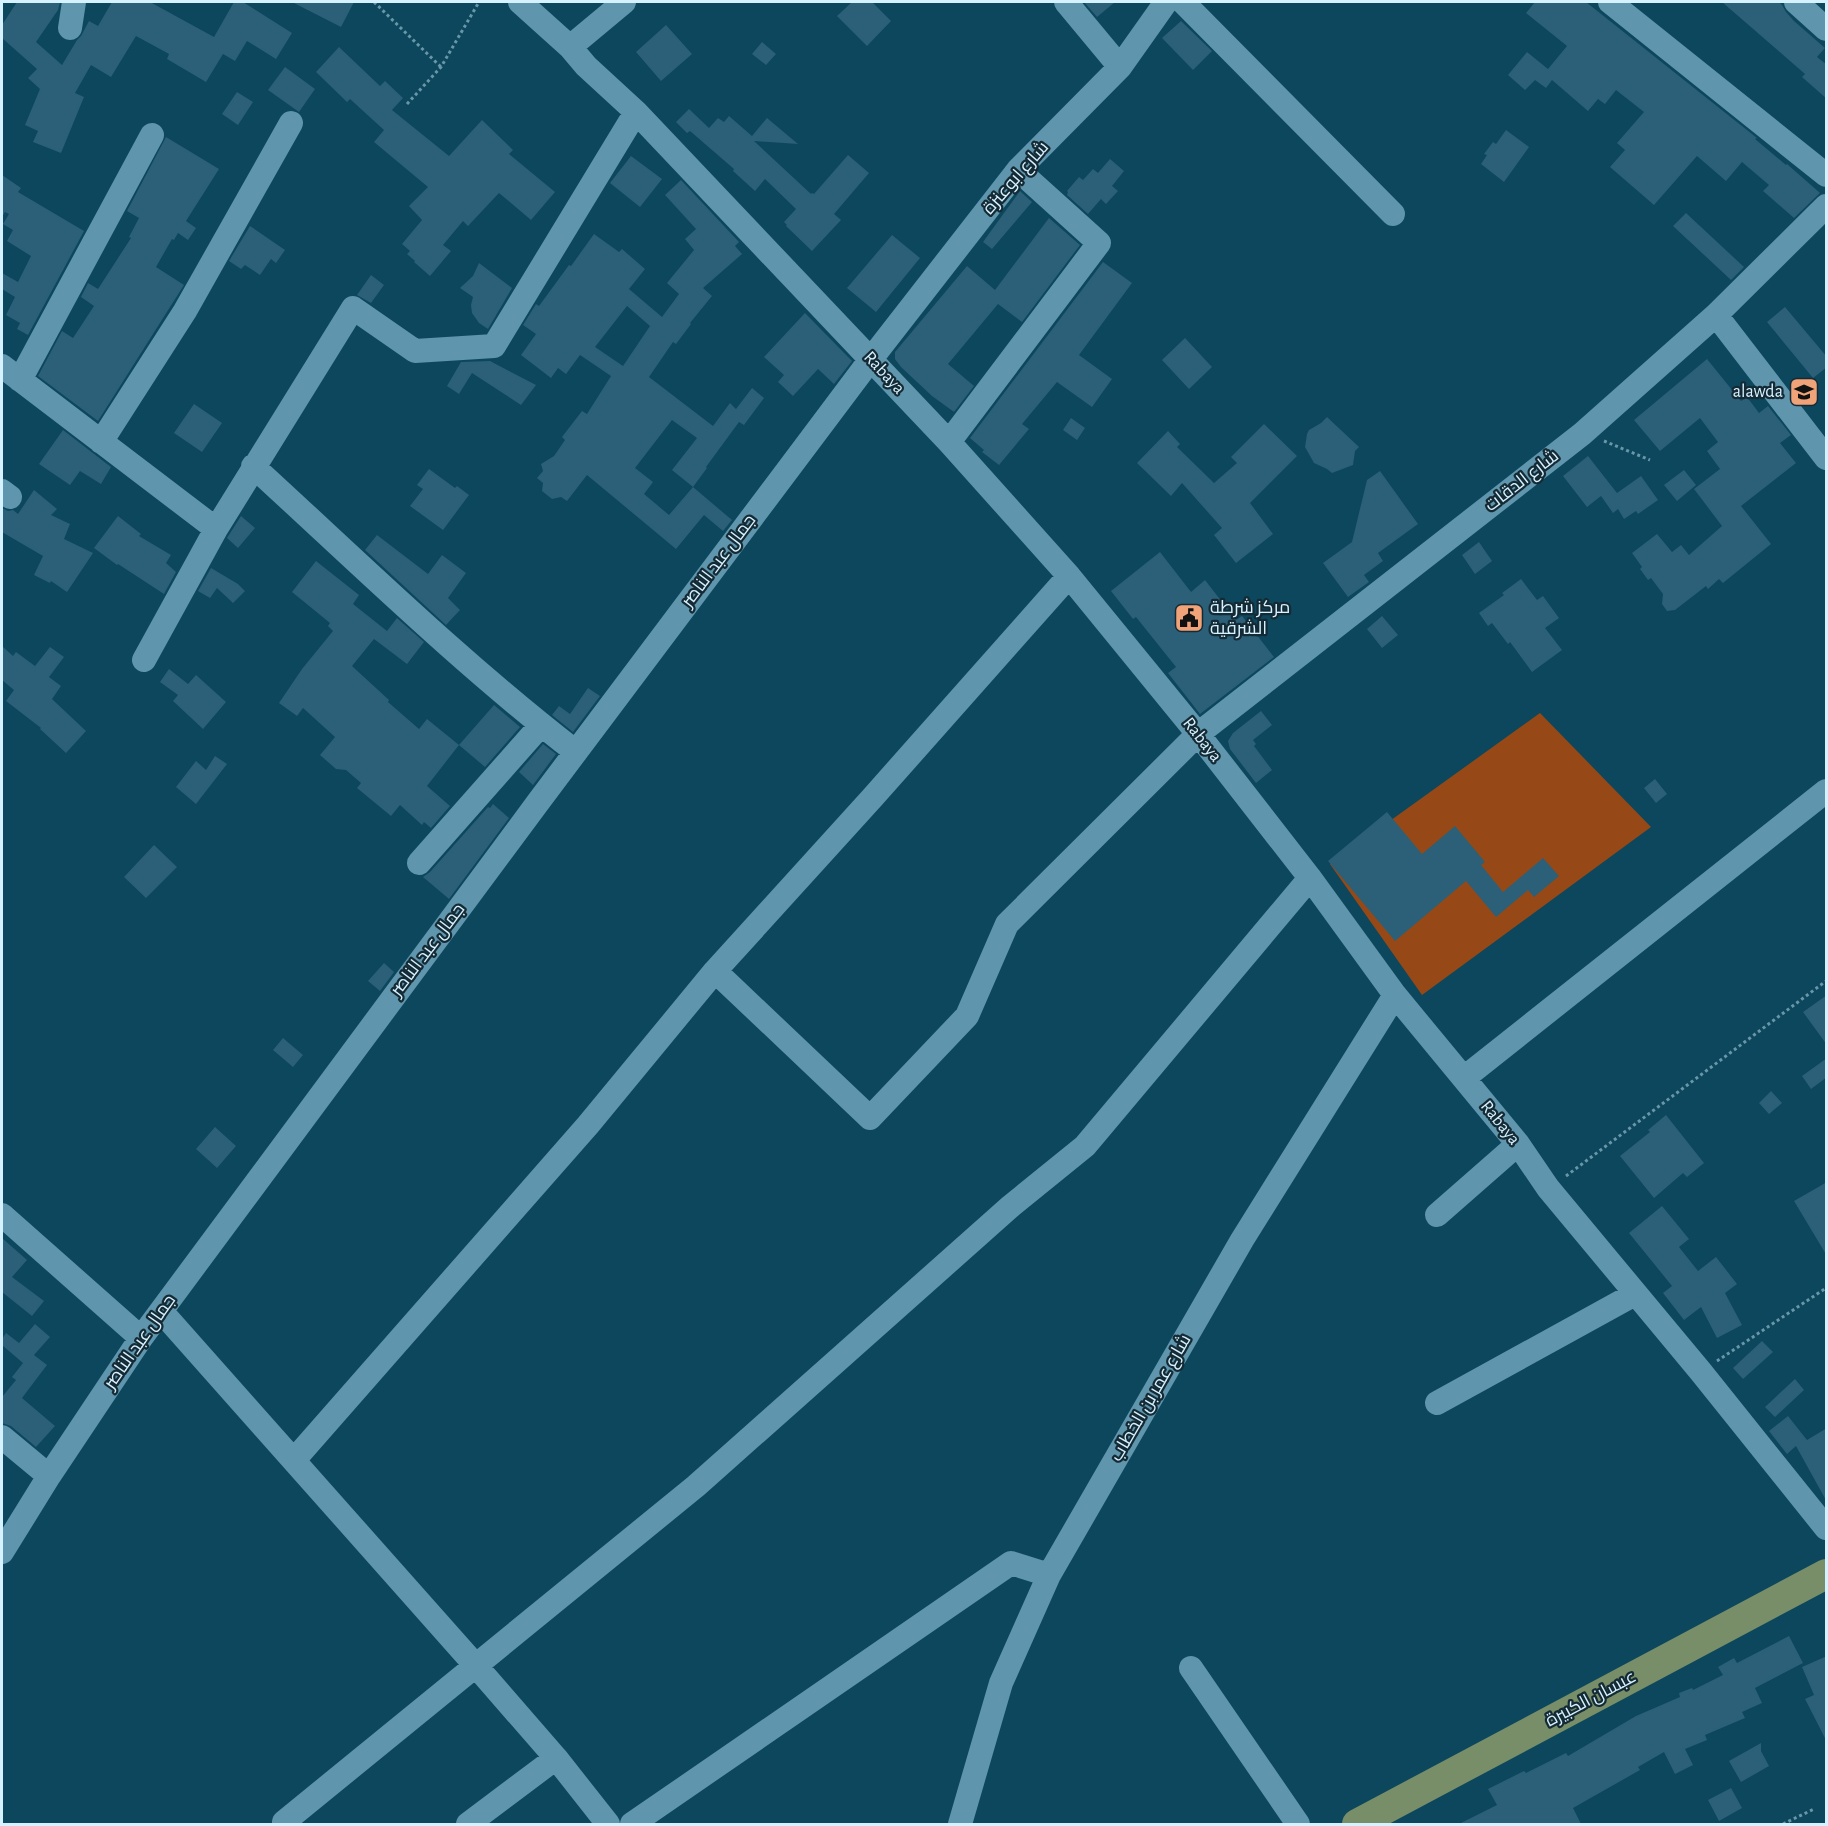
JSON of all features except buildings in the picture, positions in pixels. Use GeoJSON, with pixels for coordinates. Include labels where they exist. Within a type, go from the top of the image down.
{"type":"FeatureCollection","features":[{"type":"Feature","properties":{"kind":"main road","name":"عبسان الكبيرة"},"geometry":{"type":"LineString","coordinates":[[1357,1824],[1827,1574]]}},
{"type":"Feature","properties":{"kind":"street"},"geometry":{"type":"LineString","coordinates":[[70,28],[74,2]]}},
{"type":"Feature","properties":{"kind":"street","name":"Rabaya"},"geometry":{"type":"LineString","coordinates":[[520,2],[570,46],[586,66],[636,112],[949,442],[1069,576],[1198,734],[1310,878],[1395,995],[1518,1144],[1548,1188],[1827,1528]]}},
{"type":"Feature","properties":{"kind":"street"},"geometry":{"type":"LineString","coordinates":[[570,46],[624,2]]}},
{"type":"Feature","properties":{"kind":"street"},"geometry":{"type":"LineString","coordinates":[[1066,2],[1120,67]]}},
{"type":"Feature","properties":{"kind":"street"},"geometry":{"type":"LineString","coordinates":[[1183,2],[1393,214]]}},
{"type":"Feature","properties":{"kind":"street"},"geometry":{"type":"LineString","coordinates":[[1610,2],[1827,175]]}},
{"type":"Feature","properties":{"kind":"street"},"geometry":{"type":"LineString","coordinates":[[1796,2],[1827,29]]}},
{"type":"Feature","properties":{"kind":"street","name":"شارع ابوعنزة"},"geometry":{"type":"LineString","coordinates":[[871,359],[1018,170],[1120,67],[1155,6]]}},
{"type":"Feature","properties":{"kind":"street"},"geometry":{"type":"LineString","coordinates":[[144,660],[253,466],[353,308],[415,351],[494,346],[636,112]]}},
{"type":"Feature","properties":{"kind":"street"},"geometry":{"type":"LineString","coordinates":[[101,442],[185,311],[291,123]]}},
{"type":"Feature","properties":{"kind":"street"},"geometry":{"type":"LineString","coordinates":[[152,135],[11,373],[216,529]]}},
{"type":"Feature","properties":{"kind":"street"},"geometry":{"type":"LineString","coordinates":[[949,442],[1099,243],[1018,170]]}},
{"type":"Feature","properties":{"kind":"street","name":"شارع الدقات"},"geometry":{"type":"LineString","coordinates":[[715,971],[870,1118],[967,1016],[1007,924],[1198,734],[1582,434],[1716,315],[1827,206]]}},
{"type":"Feature","properties":{"kind":"street"},"geometry":{"type":"LineString","coordinates":[[1716,315],[1827,458]]}},
{"type":"Feature","properties":{"kind":"street","name":"جمال عبد الناصر"},"geometry":{"type":"LineString","coordinates":[[2,1552],[49,1476],[141,1338],[871,359]]}},
{"type":"Feature","properties":{"kind":"street"},"geometry":{"type":"LineString","coordinates":[[253,466],[395,599],[541,725],[576,752]]}},
{"type":"Feature","properties":{"kind":"street"},"geometry":{"type":"LineString","coordinates":[[294,1460],[588,1125],[715,971],[1069,576]]}},
{"type":"Feature","properties":{"kind":"street"},"geometry":{"type":"LineString","coordinates":[[419,863],[541,725]]}},
{"type":"Feature","properties":{"kind":"street"},"geometry":{"type":"LineString","coordinates":[[1464,1078],[1827,791]]}},
{"type":"Feature","properties":{"kind":"street"},"geometry":{"type":"LineString","coordinates":[[284,1822],[696,1486],[1011,1206],[1085,1146],[1310,878]]}},
{"type":"Feature","properties":{"kind":"street","name":"شارع عمر بن الخطاب"},"geometry":{"type":"LineString","coordinates":[[960,1824],[1001,1683],[1049,1575],[1242,1240],[1395,995]]}},
{"type":"Feature","properties":{"kind":"street"},"geometry":{"type":"LineString","coordinates":[[1437,1215],[1518,1144]]}},
{"type":"Feature","properties":{"kind":"street"},"geometry":{"type":"LineString","coordinates":[[2,1215],[141,1338]]}},
{"type":"Feature","properties":{"kind":"street"},"geometry":{"type":"LineString","coordinates":[[1437,1403],[1635,1294]]}},
{"type":"Feature","properties":{"kind":"street"},"geometry":{"type":"LineString","coordinates":[[161,1311],[476,1666],[556,1758],[608,1824]]}},
{"type":"Feature","properties":{"kind":"street"},"geometry":{"type":"LineString","coordinates":[[2,1437],[49,1476]]}},
{"type":"Feature","properties":{"kind":"street"},"geometry":{"type":"LineString","coordinates":[[632,1824],[1011,1563],[1049,1575]]}},
{"type":"Feature","properties":{"kind":"street"},"geometry":{"type":"LineString","coordinates":[[1191,1668],[1298,1824]]}},
{"type":"Feature","properties":{"kind":"street"},"geometry":{"type":"LineString","coordinates":[[468,1824],[556,1758]]}},
{"type":"Feature","properties":{"kind":"path"},"geometry":{"type":"LineString","coordinates":[[374,2],[441,67]]}},
{"type":"Feature","properties":{"kind":"path"},"geometry":{"type":"LineString","coordinates":[[407,104],[441,67],[479,2]]}},
{"type":"Feature","properties":{"kind":"path"},"geometry":{"type":"LineString","coordinates":[[1582,434],[1616,445],[1650,460]]}},
{"type":"Feature","properties":{"kind":"path"},"geometry":{"type":"LineString","coordinates":[[1548,1188],[1827,981]]}},
{"type":"Feature","properties":{"kind":"path"},"geometry":{"type":"LineString","coordinates":[[1701,1372],[1827,1288]]}},
{"type":"Feature","properties":{"kind":"path"},"geometry":{"type":"LineString","coordinates":[[1783,1824],[1814,1809]]}},
{"type":"Feature","properties":{"kind":"shaded area"},"geometry":{"type":"Polygon","coordinates":[[[1540,713],[1651,827],[1422,995],[1330,864],[1540,713]]]}},
{"type":"Feature","properties":{"kind":"place","name":"alawda"},"geometry":{"type":"Point","coordinates":[1804,392]}},
{"type":"Feature","properties":{"kind":"place","name":"مركز شرطة الشرقية"},"geometry":{"type":"Point","coordinates":[1189,618]}}]}
